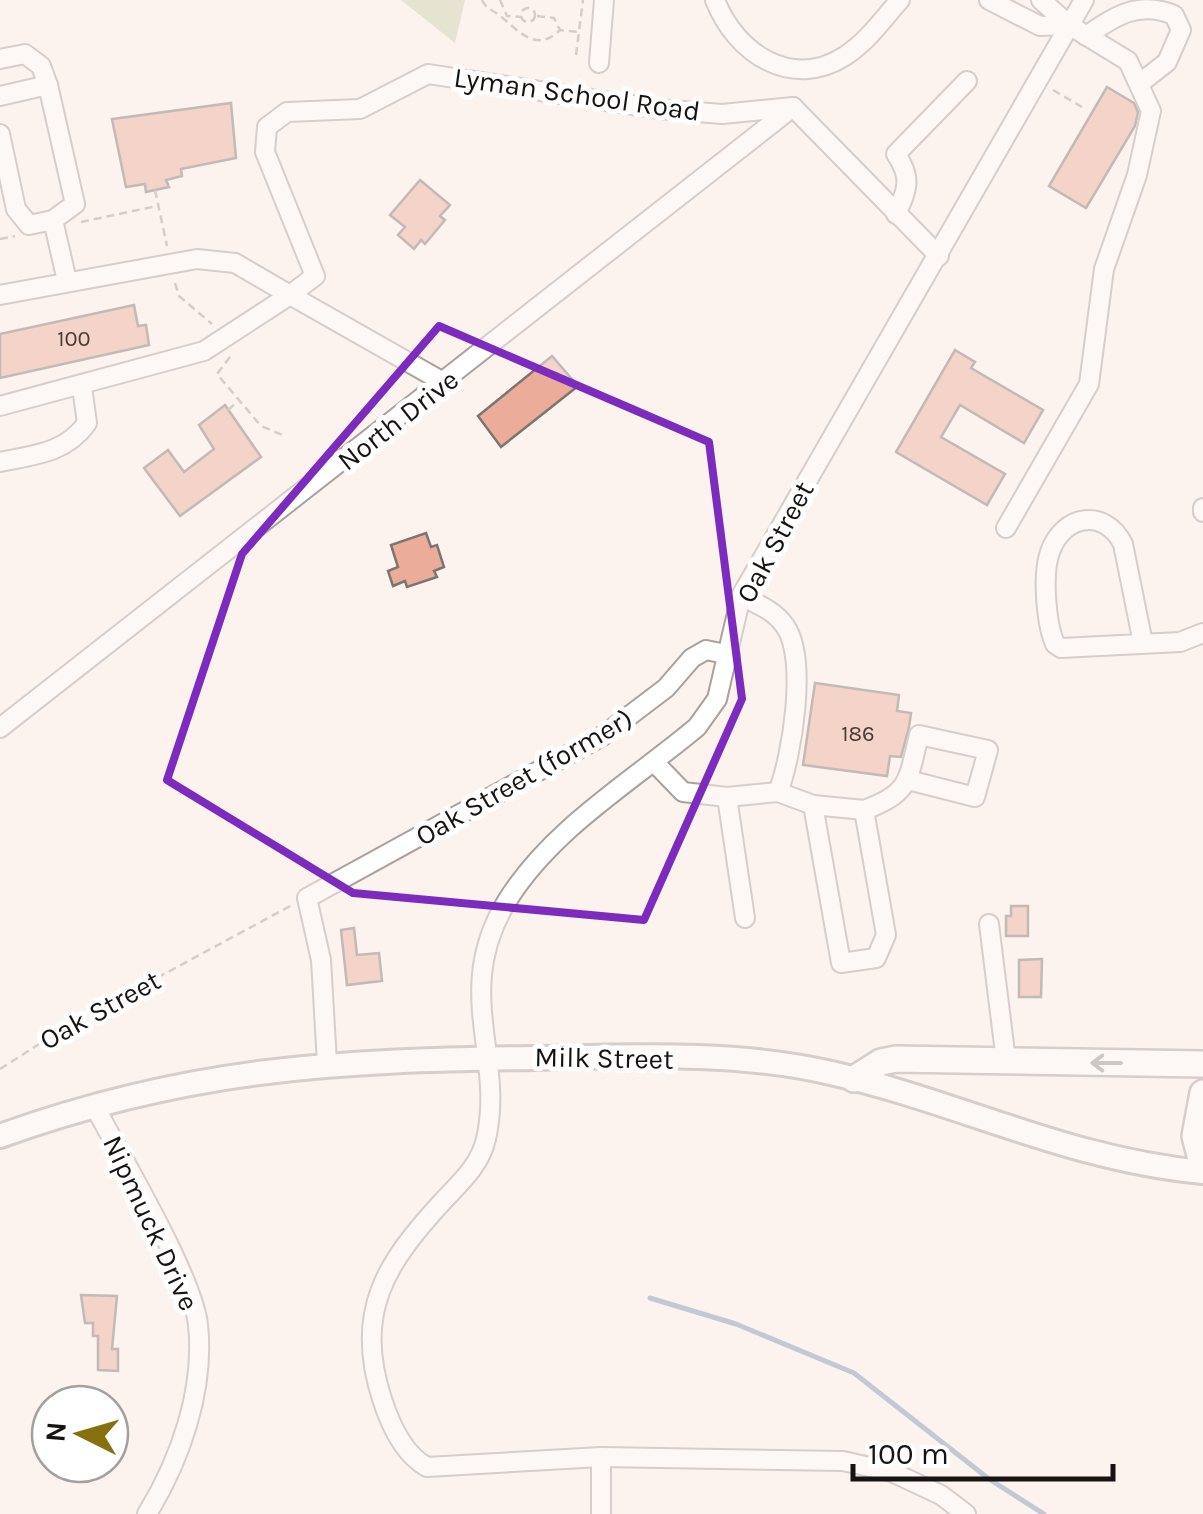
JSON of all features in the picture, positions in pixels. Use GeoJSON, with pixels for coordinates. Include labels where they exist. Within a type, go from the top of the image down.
{"type":"FeatureCollection","features":[{"type":"Feature","properties":{"kind":"highway"},"geometry":{"type":"LineString","coordinates":[[854,1078],[881,1062],[896,1059],[1203,1064]]}},
{"type":"Feature","properties":{"kind":"highway"},"geometry":{"type":"LineString","coordinates":[[1203,1093],[1195,1136],[1203,1170]]}},
{"type":"Feature","properties":{"kind":"main road","name":"Milk Street"},"geometry":{"type":"LineString","coordinates":[[0,1136],[94,1105],[212,1077],[328,1063],[484,1056],[733,1061],[797,1066],[854,1078],[1092,1155],[1203,1170]]}},
{"type":"Feature","properties":{"kind":"street"},"geometry":{"type":"LineString","coordinates":[[600,62],[604,0]]}},
{"type":"Feature","properties":{"kind":"street"},"geometry":{"type":"LineString","coordinates":[[715,0],[722,18],[744,46],[765,62],[802,72],[844,56],[869,38],[900,0]]}},
{"type":"Feature","properties":{"kind":"street"},"geometry":{"type":"LineString","coordinates":[[989,0],[1040,26],[1069,25]]}},
{"type":"Feature","properties":{"kind":"street"},"geometry":{"type":"LineString","coordinates":[[1006,528],[1089,384],[1104,269],[1138,176],[1151,111],[1128,61],[1069,25],[1041,0]]}},
{"type":"Feature","properties":{"kind":"street","name":"Oak Street"},"geometry":{"type":"LineString","coordinates":[[966,1514],[922,1484],[892,1472],[843,1461],[601,1458],[427,1466],[400,1438],[374,1370],[372,1322],[383,1278],[470,1172],[485,1144],[482,966],[505,904],[542,856],[698,727],[716,700],[730,655],[741,596],[1084,0]]}},
{"type":"Feature","properties":{"kind":"street"},"geometry":{"type":"LineString","coordinates":[[1086,36],[1120,12],[1142,7],[1174,14],[1181,30],[1166,62],[1139,84]]}},
{"type":"Feature","properties":{"kind":"street"},"geometry":{"type":"LineString","coordinates":[[0,59],[26,54],[41,66],[75,204],[53,220],[29,225],[16,209],[0,134]]}},
{"type":"Feature","properties":{"kind":"street","name":"Lyman School Road"},"geometry":{"type":"LineString","coordinates":[[290,295],[314,276],[264,152],[267,127],[287,112],[360,109],[428,74],[674,110],[722,114],[793,107]]}},
{"type":"Feature","properties":{"kind":"street"},"geometry":{"type":"LineString","coordinates":[[896,214],[908,188],[907,170],[896,154],[967,81]]}},
{"type":"Feature","properties":{"kind":"street"},"geometry":{"type":"LineString","coordinates":[[0,96],[48,85]]}},
{"type":"Feature","properties":{"kind":"street"},"geometry":{"type":"LineString","coordinates":[[793,107],[939,256]]}},
{"type":"Feature","properties":{"kind":"street","name":"North Drive"},"geometry":{"type":"LineString","coordinates":[[0,728],[793,107]]}},
{"type":"Feature","properties":{"kind":"street"},"geometry":{"type":"LineString","coordinates":[[53,220],[67,282]]}},
{"type":"Feature","properties":{"kind":"street"},"geometry":{"type":"LineString","coordinates":[[0,295],[170,261],[235,263],[445,382]]}},
{"type":"Feature","properties":{"kind":"street"},"geometry":{"type":"LineString","coordinates":[[0,406],[204,351],[290,295]]}},
{"type":"Feature","properties":{"kind":"street"},"geometry":{"type":"LineString","coordinates":[[0,462],[60,448],[76,439],[87,423],[82,386]]}},
{"type":"Feature","properties":{"kind":"street"},"geometry":{"type":"LineString","coordinates":[[1143,642],[1124,544],[1116,529],[1102,520],[1075,521],[1062,530],[1048,558],[1055,644],[1061,648],[1180,642],[1203,633]]}},
{"type":"Feature","properties":{"kind":"street"},"geometry":{"type":"LineString","coordinates":[[741,596],[773,612],[794,642],[796,688],[778,792]]}},
{"type":"Feature","properties":{"kind":"street","name":"Oak Street (former)"},"geometry":{"type":"LineString","coordinates":[[307,898],[604,735],[666,688],[692,658],[706,650],[730,655]]}},
{"type":"Feature","properties":{"kind":"street"},"geometry":{"type":"LineString","coordinates":[[655,763],[683,792],[727,797],[778,792],[813,806],[864,810],[891,800],[908,780],[918,735],[988,750],[975,797],[908,780]]}},
{"type":"Feature","properties":{"kind":"street"},"geometry":{"type":"LineString","coordinates":[[727,797],[745,918]]}},
{"type":"Feature","properties":{"kind":"street"},"geometry":{"type":"LineString","coordinates":[[813,806],[840,964],[876,958],[886,935],[864,810]]}},
{"type":"Feature","properties":{"kind":"street"},"geometry":{"type":"LineString","coordinates":[[307,898],[320,960],[328,1063]]}},
{"type":"Feature","properties":{"kind":"street"},"geometry":{"type":"LineString","coordinates":[[989,924],[1006,1061]]}},
{"type":"Feature","properties":{"kind":"street","name":"Nipmuck Drive"},"geometry":{"type":"LineString","coordinates":[[94,1105],[174,1261],[198,1322],[199,1356],[188,1424],[147,1514]]}},
{"type":"Feature","properties":{"kind":"street"},"geometry":{"type":"LineString","coordinates":[[601,1458],[601,1514]]}},
{"type":"Feature","properties":{"kind":"path"},"geometry":{"type":"LineString","coordinates":[[482,0],[485,8],[532,40],[545,40],[560,30],[579,32]]}},
{"type":"Feature","properties":{"kind":"path"},"geometry":{"type":"LineString","coordinates":[[500,0],[507,16],[521,17],[527,22],[535,16]]}},
{"type":"Feature","properties":{"kind":"path"},"geometry":{"type":"LineString","coordinates":[[576,54],[583,0]]}},
{"type":"Feature","properties":{"kind":"path"},"geometry":{"type":"LineString","coordinates":[[521,17],[528,8],[535,16],[554,18],[560,30]]}},
{"type":"Feature","properties":{"kind":"path"},"geometry":{"type":"LineString","coordinates":[[1037,80],[1082,107]]}},
{"type":"Feature","properties":{"kind":"path"},"geometry":{"type":"LineString","coordinates":[[155,190],[170,261]]}},
{"type":"Feature","properties":{"kind":"path"},"geometry":{"type":"LineString","coordinates":[[184,276],[174,278],[179,296],[211,323],[232,360],[217,374],[262,426],[285,436]]}},
{"type":"Feature","properties":{"kind":"path"},"geometry":{"type":"LineString","coordinates":[[228,410],[238,402]]}},
{"type":"Feature","properties":{"kind":"path","name":"Oak Street"},"geometry":{"type":"LineString","coordinates":[[0,1069],[66,1027],[307,898]]}},
{"type":"Feature","properties":{"kind":"highlighted area"},"geometry":{"type":"Polygon","coordinates":[[[439,326],[709,442],[742,699],[644,920],[353,893],[167,780],[242,554],[439,326]]]}},
{"type":"Feature","properties":{"kind":"green space"},"geometry":{"type":"Polygon","coordinates":[[[401,0],[465,0],[455,43],[401,0]]]}},
{"type":"Feature","properties":{"kind":"building"},"geometry":{"type":"Polygon","coordinates":[[[1107,87],[1134,103],[1138,112],[1135,126],[1086,208],[1049,186],[1107,87]]]}},
{"type":"Feature","properties":{"kind":"building"},"geometry":{"type":"Polygon","coordinates":[[[231,103],[236,158],[181,169],[182,176],[166,180],[169,187],[146,192],[145,184],[126,187],[112,119],[231,103]]]}},
{"type":"Feature","properties":{"kind":"building"},"geometry":{"type":"Polygon","coordinates":[[[420,180],[450,205],[440,216],[445,220],[425,244],[421,240],[414,249],[398,235],[405,227],[390,215],[420,180]]]}},
{"type":"Feature","properties":{"kind":"building"},"geometry":{"type":"Polygon","coordinates":[[[134,305],[138,326],[146,325],[149,345],[0,378],[0,334],[134,305]]]}},
{"type":"Feature","properties":{"kind":"building"},"geometry":{"type":"Polygon","coordinates":[[[955,350],[975,362],[971,368],[1043,410],[1024,443],[960,405],[941,437],[1005,474],[987,505],[896,452],[955,350]]]}},
{"type":"Feature","properties":{"kind":"building"},"geometry":{"type":"Polygon","coordinates":[[[552,356],[578,386],[501,447],[478,416],[552,356]]]}},
{"type":"Feature","properties":{"kind":"building"},"geometry":{"type":"Polygon","coordinates":[[[225,405],[261,457],[180,516],[144,468],[168,450],[184,472],[214,449],[199,425],[225,405]]]}},
{"type":"Feature","properties":{"kind":"building"},"geometry":{"type":"Polygon","coordinates":[[[426,533],[431,547],[437,545],[444,567],[434,571],[437,577],[407,587],[405,581],[393,586],[388,571],[398,567],[391,545],[426,533]]]}},
{"type":"Feature","properties":{"kind":"building"},"geometry":{"type":"Polygon","coordinates":[[[815,683],[899,695],[897,711],[911,713],[909,727],[901,757],[890,756],[887,776],[803,765],[815,683]]]}},
{"type":"Feature","properties":{"kind":"building"},"geometry":{"type":"Polygon","coordinates":[[[1011,906],[1028,906],[1028,936],[1006,936],[1006,916],[1011,916],[1011,906]]]}},
{"type":"Feature","properties":{"kind":"building"},"geometry":{"type":"Polygon","coordinates":[[[354,928],[357,955],[379,953],[382,981],[347,985],[341,930],[354,928]]]}},
{"type":"Feature","properties":{"kind":"building"},"geometry":{"type":"Polygon","coordinates":[[[1042,959],[1041,997],[1019,997],[1019,960],[1042,959]]]}},
{"type":"Feature","properties":{"kind":"building"},"geometry":{"type":"Polygon","coordinates":[[[81,1295],[117,1296],[112,1349],[118,1349],[118,1371],[98,1370],[98,1336],[93,1336],[93,1323],[85,1323],[81,1295]]]}},
{"type":"Feature","properties":{"kind":"waterway"},"geometry":{"type":"LineString","coordinates":[[650,1298],[736,1324],[854,1373],[989,1479],[1044,1514]]}}]}
